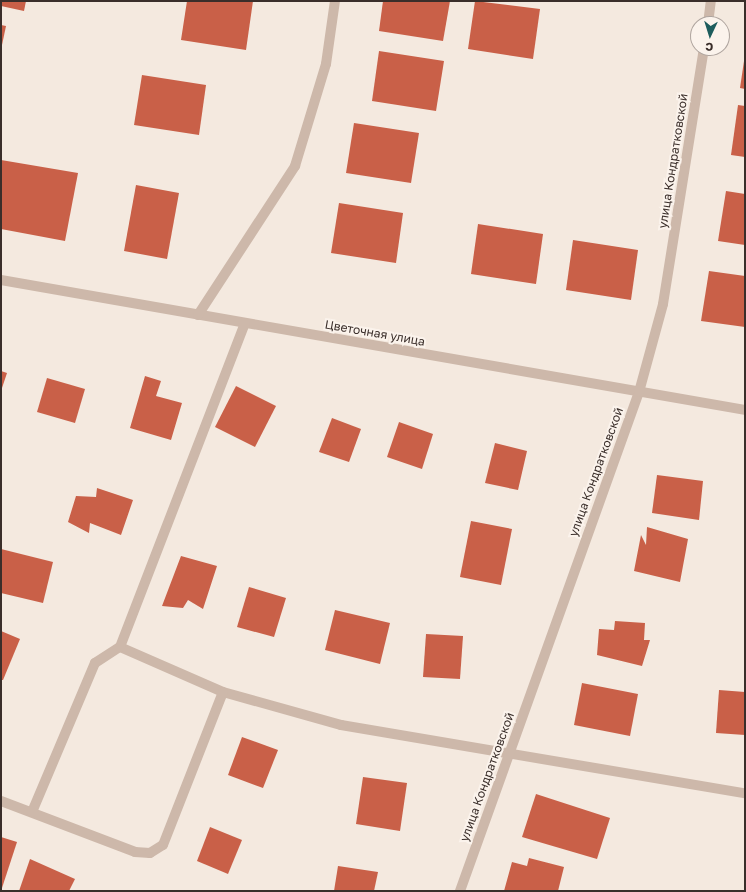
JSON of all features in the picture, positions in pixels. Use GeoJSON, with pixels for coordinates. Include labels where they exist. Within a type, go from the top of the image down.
{"type":"FeatureCollection","features":[{"type":"Feature","properties":{"kind":"street"},"geometry":{"type":"LineString","coordinates":[[198,315],[295,166],[326,64],[335,1]]}},
{"type":"Feature","properties":{"kind":"street"},"geometry":{"type":"LineString","coordinates":[[709,16],[712,1]]}},
{"type":"Feature","properties":{"kind":"street","name":"улица Кондратковской"},"geometry":{"type":"LineString","coordinates":[[460,891],[639,392],[663,304],[703,56]]}},
{"type":"Feature","properties":{"kind":"street","name":"Цветочная улица"},"geometry":{"type":"LineString","coordinates":[[1,280],[745,410]]}},
{"type":"Feature","properties":{"kind":"street"},"geometry":{"type":"LineString","coordinates":[[32,812],[95,663],[120,647],[245,323]]}},
{"type":"Feature","properties":{"kind":"street"},"geometry":{"type":"LineString","coordinates":[[120,647],[222,692],[341,725],[509,755],[745,793]]}},
{"type":"Feature","properties":{"kind":"street"},"geometry":{"type":"LineString","coordinates":[[1,801],[134,852],[150,853],[163,845],[222,692]]}},
{"type":"Feature","properties":{"kind":"building"},"geometry":{"type":"Polygon","coordinates":[[[1,1],[26,1],[24,11],[1,6],[1,1]]]}},
{"type":"Feature","properties":{"kind":"building"},"geometry":{"type":"Polygon","coordinates":[[[187,1],[253,1],[246,50],[181,40],[187,1]]]}},
{"type":"Feature","properties":{"kind":"building"},"geometry":{"type":"Polygon","coordinates":[[[383,1],[450,1],[443,41],[379,31],[383,1]]]}},
{"type":"Feature","properties":{"kind":"building"},"geometry":{"type":"Polygon","coordinates":[[[475,1],[540,9],[533,59],[468,49],[475,1]]]}},
{"type":"Feature","properties":{"kind":"building"},"geometry":{"type":"Polygon","coordinates":[[[1,25],[6,26],[2,45],[1,45],[1,25]]]}},
{"type":"Feature","properties":{"kind":"building"},"geometry":{"type":"Polygon","coordinates":[[[379,51],[444,61],[436,111],[372,101],[379,51]]]}},
{"type":"Feature","properties":{"kind":"building"},"geometry":{"type":"Polygon","coordinates":[[[744,61],[745,62],[745,89],[740,88],[744,61]]]}},
{"type":"Feature","properties":{"kind":"building"},"geometry":{"type":"Polygon","coordinates":[[[142,75],[206,85],[199,135],[134,125],[142,75]]]}},
{"type":"Feature","properties":{"kind":"building"},"geometry":{"type":"Polygon","coordinates":[[[738,105],[745,106],[745,157],[731,155],[738,105]]]}},
{"type":"Feature","properties":{"kind":"building"},"geometry":{"type":"Polygon","coordinates":[[[354,123],[419,133],[411,183],[346,173],[354,123]]]}},
{"type":"Feature","properties":{"kind":"building"},"geometry":{"type":"Polygon","coordinates":[[[1,160],[78,173],[65,241],[1,229],[1,160]]]}},
{"type":"Feature","properties":{"kind":"building"},"geometry":{"type":"Polygon","coordinates":[[[136,185],[179,193],[167,259],[124,251],[136,185]]]}},
{"type":"Feature","properties":{"kind":"building"},"geometry":{"type":"Polygon","coordinates":[[[726,191],[745,194],[745,245],[718,241],[726,191]]]}},
{"type":"Feature","properties":{"kind":"building"},"geometry":{"type":"Polygon","coordinates":[[[339,203],[403,213],[396,263],[331,253],[339,203]]]}},
{"type":"Feature","properties":{"kind":"building"},"geometry":{"type":"Polygon","coordinates":[[[478,224],[543,234],[536,284],[471,274],[478,224]]]}},
{"type":"Feature","properties":{"kind":"building"},"geometry":{"type":"Polygon","coordinates":[[[573,240],[638,250],[631,300],[566,290],[573,240]]]}},
{"type":"Feature","properties":{"kind":"building"},"geometry":{"type":"Polygon","coordinates":[[[709,271],[745,276],[745,327],[701,321],[709,271]]]}},
{"type":"Feature","properties":{"kind":"building"},"geometry":{"type":"Polygon","coordinates":[[[1,371],[7,373],[1,391],[1,371]]]}},
{"type":"Feature","properties":{"kind":"building"},"geometry":{"type":"Polygon","coordinates":[[[145,376],[161,381],[156,396],[182,403],[171,440],[130,428],[145,376]]]}},
{"type":"Feature","properties":{"kind":"building"},"geometry":{"type":"Polygon","coordinates":[[[47,378],[85,389],[75,423],[37,412],[47,378]]]}},
{"type":"Feature","properties":{"kind":"building"},"geometry":{"type":"Polygon","coordinates":[[[236,386],[276,406],[255,447],[215,427],[236,386]]]}},
{"type":"Feature","properties":{"kind":"building"},"geometry":{"type":"Polygon","coordinates":[[[332,418],[361,429],[349,462],[319,452],[332,418]]]}},
{"type":"Feature","properties":{"kind":"building"},"geometry":{"type":"Polygon","coordinates":[[[399,422],[433,434],[422,469],[387,457],[399,422]]]}},
{"type":"Feature","properties":{"kind":"building"},"geometry":{"type":"Polygon","coordinates":[[[495,443],[527,451],[518,490],[485,483],[495,443]]]}},
{"type":"Feature","properties":{"kind":"building"},"geometry":{"type":"Polygon","coordinates":[[[657,475],[703,481],[699,520],[652,513],[657,475]]]}},
{"type":"Feature","properties":{"kind":"building"},"geometry":{"type":"Polygon","coordinates":[[[97,488],[133,500],[121,535],[90,523],[89,533],[68,522],[76,496],[96,497],[97,488]]]}},
{"type":"Feature","properties":{"kind":"building"},"geometry":{"type":"Polygon","coordinates":[[[471,521],[512,529],[501,585],[460,577],[471,521]]]}},
{"type":"Feature","properties":{"kind":"building"},"geometry":{"type":"Polygon","coordinates":[[[647,527],[688,539],[680,582],[634,571],[641,535],[646,545],[647,527]]]}},
{"type":"Feature","properties":{"kind":"building"},"geometry":{"type":"Polygon","coordinates":[[[1,549],[53,562],[43,603],[1,593],[1,549]]]}},
{"type":"Feature","properties":{"kind":"building"},"geometry":{"type":"Polygon","coordinates":[[[181,556],[217,566],[203,609],[188,600],[183,608],[162,606],[181,556]]]}},
{"type":"Feature","properties":{"kind":"building"},"geometry":{"type":"Polygon","coordinates":[[[249,587],[286,598],[274,637],[237,627],[249,587]]]}},
{"type":"Feature","properties":{"kind":"building"},"geometry":{"type":"Polygon","coordinates":[[[335,610],[390,623],[380,664],[325,650],[335,610]]]}},
{"type":"Feature","properties":{"kind":"building"},"geometry":{"type":"Polygon","coordinates":[[[615,621],[645,623],[644,640],[650,640],[642,666],[597,655],[599,629],[614,630],[615,621]]]}},
{"type":"Feature","properties":{"kind":"building"},"geometry":{"type":"Polygon","coordinates":[[[1,631],[20,639],[3,680],[1,680],[1,631]]]}},
{"type":"Feature","properties":{"kind":"building"},"geometry":{"type":"Polygon","coordinates":[[[426,634],[463,636],[460,679],[423,677],[426,634]]]}},
{"type":"Feature","properties":{"kind":"building"},"geometry":{"type":"Polygon","coordinates":[[[582,683],[638,694],[630,736],[574,725],[582,683]]]}},
{"type":"Feature","properties":{"kind":"building"},"geometry":{"type":"Polygon","coordinates":[[[719,690],[745,692],[745,735],[716,733],[719,690]]]}},
{"type":"Feature","properties":{"kind":"building"},"geometry":{"type":"Polygon","coordinates":[[[242,737],[278,750],[263,788],[228,775],[242,737]]]}},
{"type":"Feature","properties":{"kind":"building"},"geometry":{"type":"Polygon","coordinates":[[[363,777],[407,783],[400,831],[356,824],[363,777]]]}},
{"type":"Feature","properties":{"kind":"building"},"geometry":{"type":"Polygon","coordinates":[[[536,794],[610,818],[597,859],[522,837],[536,794]]]}},
{"type":"Feature","properties":{"kind":"building"},"geometry":{"type":"Polygon","coordinates":[[[210,827],[242,840],[228,874],[197,861],[210,827]]]}},
{"type":"Feature","properties":{"kind":"building"},"geometry":{"type":"Polygon","coordinates":[[[1,837],[17,842],[1,891],[1,837]]]}},
{"type":"Feature","properties":{"kind":"building"},"geometry":{"type":"Polygon","coordinates":[[[529,858],[564,867],[558,891],[504,891],[512,862],[527,866],[529,858]]]}},
{"type":"Feature","properties":{"kind":"building"},"geometry":{"type":"Polygon","coordinates":[[[30,859],[75,879],[69,891],[19,891],[30,859]]]}},
{"type":"Feature","properties":{"kind":"building"},"geometry":{"type":"Polygon","coordinates":[[[338,866],[378,872],[374,891],[334,891],[338,866]]]}}]}
